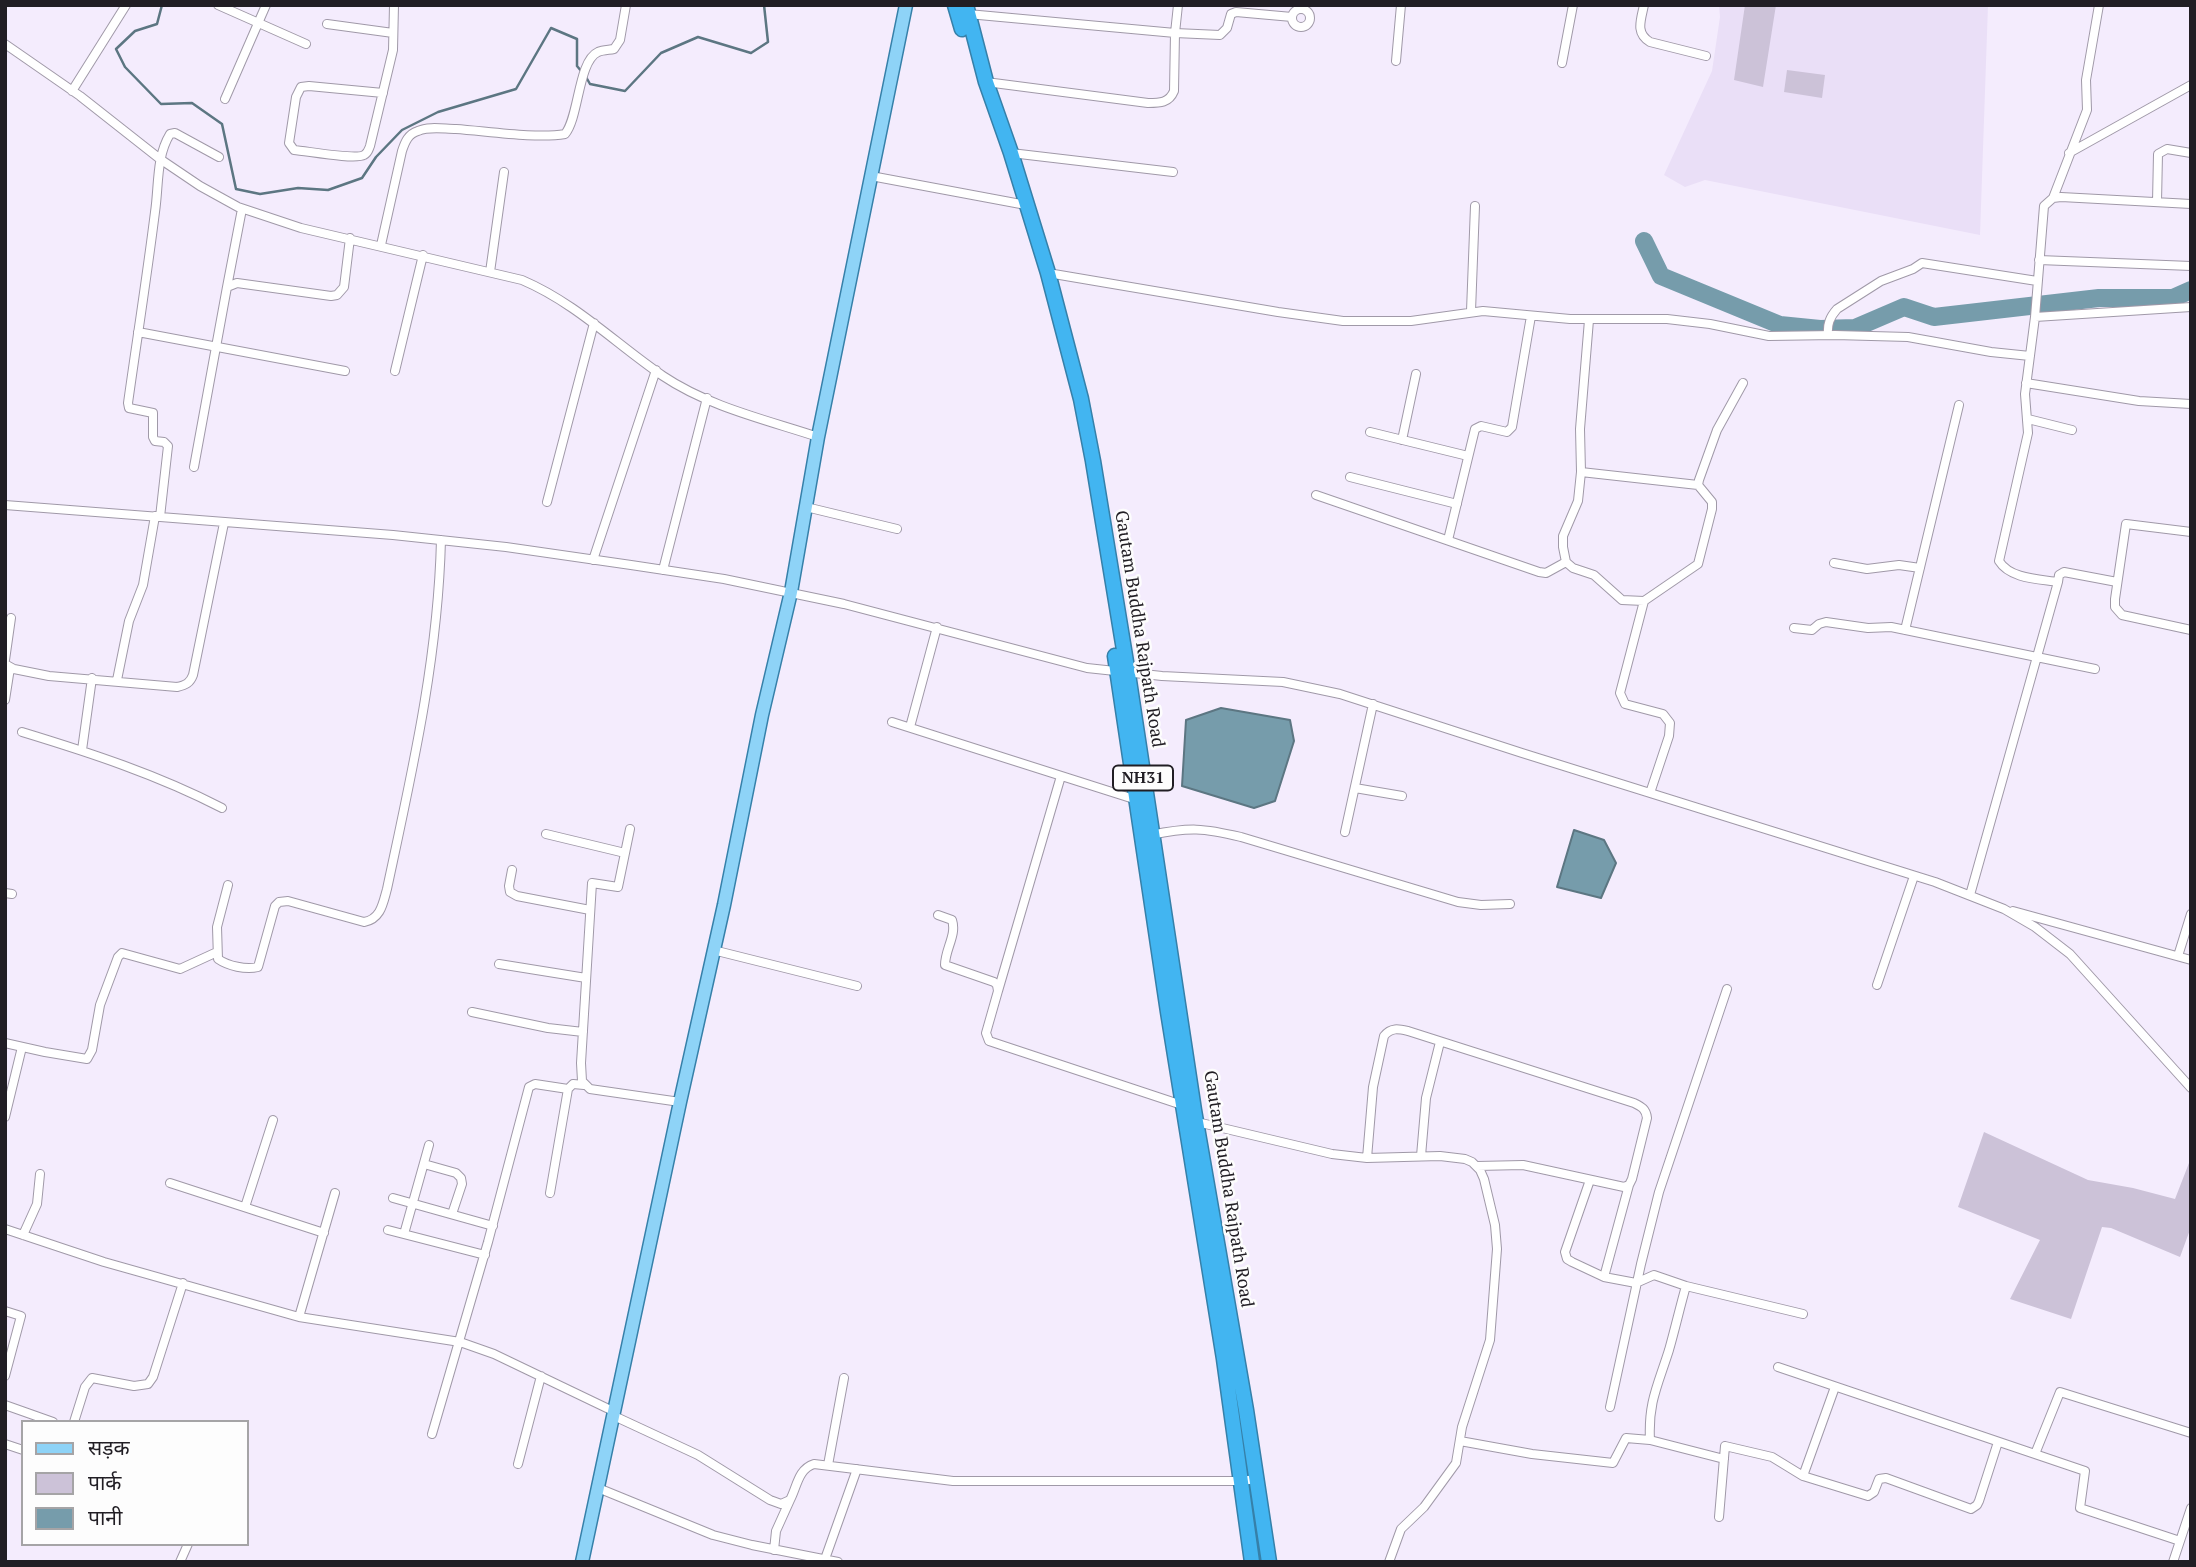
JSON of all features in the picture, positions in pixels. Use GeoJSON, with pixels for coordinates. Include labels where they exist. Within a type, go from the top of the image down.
{"type":"FeatureCollection","features":[{"type":"Feature","properties":{"kind":"highway","name":"Gautam Buddha Rajpath Road"},"geometry":{"type":"LineString","coordinates":[[963,8],[1011,153],[1022,204],[1048,273],[1081,400],[1141,802],[1151,835],[1197,1122],[1248,1480],[1269,1562]]}},
{"type":"Feature","properties":{"kind":"highway","name":"NH31"},"geometry":{"type":"LineString","coordinates":[[963,8],[975,76],[1022,204],[1064,368],[1123,673]]}},
{"type":"Feature","properties":{"kind":"highway","name":"NH31"},"geometry":{"type":"LineString","coordinates":[[1141,802],[1182,1105],[1224,1359],[1248,1480],[1252,1562]]}},
{"type":"Feature","properties":{"kind":"main road"},"geometry":{"type":"LineString","coordinates":[[582,1562],[712,950],[724,905],[762,715],[791,592],[818,437],[906,5]]}},
{"type":"Feature","properties":{"kind":"street"},"geometry":{"type":"LineString","coordinates":[[72,91],[126,5]]}},
{"type":"Feature","properties":{"kind":"street"},"geometry":{"type":"LineString","coordinates":[[218,5],[306,44]]}},
{"type":"Feature","properties":{"kind":"street"},"geometry":{"type":"LineString","coordinates":[[225,99],[266,5]]}},
{"type":"Feature","properties":{"kind":"street"},"geometry":{"type":"LineString","coordinates":[[383,93],[301,87],[296,97],[290,147],[295,150],[354,157],[365,155],[370,146],[383,93],[393,50],[394,5]]}},
{"type":"Feature","properties":{"kind":"street"},"geometry":{"type":"LineString","coordinates":[[381,245],[402,151],[405,141],[411,135],[417,131],[436,128],[565,134],[571,126],[582,81],[595,54],[617,47],[626,5]]}},
{"type":"Feature","properties":{"kind":"street"},"geometry":{"type":"LineString","coordinates":[[986,82],[1148,103],[1165,101],[1171,98],[1174,91],[1178,5]]}},
{"type":"Feature","properties":{"kind":"street"},"geometry":{"type":"LineString","coordinates":[[1396,61],[1401,5]]}},
{"type":"Feature","properties":{"kind":"street"},"geometry":{"type":"LineString","coordinates":[[1562,63],[1573,5]]}},
{"type":"Feature","properties":{"kind":"street"},"geometry":{"type":"LineString","coordinates":[[1644,5],[1640,30],[1645,39],[1706,56]]}},
{"type":"Feature","properties":{"kind":"street"},"geometry":{"type":"LineString","coordinates":[[2058,582],[2016,575],[1999,561],[2026,444],[2028,419],[2024,401],[2035,315],[2044,205],[2053,198],[2087,110],[2086,80],[2099,5]]}},
{"type":"Feature","properties":{"kind":"street"},"geometry":{"type":"LineString","coordinates":[[963,8],[1175,33],[1220,35],[1227,28],[1231,14],[1236,12],[1292,17]]}},
{"type":"Feature","properties":{"kind":"street"},"geometry":{"type":"LineString","coordinates":[[327,24],[393,33]]}},
{"type":"Feature","properties":{"kind":"street"},"geometry":{"type":"LineString","coordinates":[[5,44],[72,91],[160,159],[210,192],[242,209],[291,225],[522,280],[566,303],[665,377],[707,398],[818,437]]}},
{"type":"Feature","properties":{"kind":"street"},"geometry":{"type":"LineString","coordinates":[[2069,153],[2191,85]]}},
{"type":"Feature","properties":{"kind":"street"},"geometry":{"type":"LineString","coordinates":[[117,680],[129,621],[143,585],[158,516],[168,446],[153,438],[153,413],[130,408],[128,403],[156,208],[160,159],[166,141],[170,134],[175,132],[219,157]]}},
{"type":"Feature","properties":{"kind":"street"},"geometry":{"type":"LineString","coordinates":[[2157,202],[2160,151],[2167,149],[2191,153]]}},
{"type":"Feature","properties":{"kind":"street"},"geometry":{"type":"LineString","coordinates":[[1011,153],[1173,172]]}},
{"type":"Feature","properties":{"kind":"street"},"geometry":{"type":"LineString","coordinates":[[489,272],[504,172]]}},
{"type":"Feature","properties":{"kind":"street"},"geometry":{"type":"LineString","coordinates":[[871,176],[1022,204]]}},
{"type":"Feature","properties":{"kind":"street"},"geometry":{"type":"LineString","coordinates":[[2053,198],[2191,204]]}},
{"type":"Feature","properties":{"kind":"street"},"geometry":{"type":"LineString","coordinates":[[1471,311],[1475,206]]}},
{"type":"Feature","properties":{"kind":"street"},"geometry":{"type":"LineString","coordinates":[[194,467],[242,209]]}},
{"type":"Feature","properties":{"kind":"street"},"geometry":{"type":"LineString","coordinates":[[227,287],[237,283],[337,295],[344,287],[350,239]]}},
{"type":"Feature","properties":{"kind":"street"},"geometry":{"type":"LineString","coordinates":[[395,372],[423,255]]}},
{"type":"Feature","properties":{"kind":"street"},"geometry":{"type":"LineString","coordinates":[[2039,260],[2191,266]]}},
{"type":"Feature","properties":{"kind":"street"},"geometry":{"type":"LineString","coordinates":[[1828,330],[1837,309],[1881,281],[1922,263],[2037,281]]}},
{"type":"Feature","properties":{"kind":"street"},"geometry":{"type":"LineString","coordinates":[[1048,273],[1343,321],[1411,321],[1471,311],[1589,320],[1667,318],[1769,336],[1828,330],[1908,337],[2030,356]]}},
{"type":"Feature","properties":{"kind":"street"},"geometry":{"type":"LineString","coordinates":[[2035,315],[2191,307]]}},
{"type":"Feature","properties":{"kind":"street"},"geometry":{"type":"LineString","coordinates":[[1448,540],[1477,427],[1504,432],[1511,429],[1531,316]]}},
{"type":"Feature","properties":{"kind":"street"},"geometry":{"type":"LineString","coordinates":[[1581,472],[1698,485],[1712,502],[1713,509],[1698,564],[1644,601],[1622,600],[1594,575],[1573,568],[1566,562],[1563,536],[1578,501],[1581,472],[1580,429],[1589,320]]}},
{"type":"Feature","properties":{"kind":"street"},"geometry":{"type":"LineString","coordinates":[[547,502],[594,323]]}},
{"type":"Feature","properties":{"kind":"street"},"geometry":{"type":"LineString","coordinates":[[138,332],[345,371]]}},
{"type":"Feature","properties":{"kind":"street"},"geometry":{"type":"LineString","coordinates":[[593,560],[656,370]]}},
{"type":"Feature","properties":{"kind":"street"},"geometry":{"type":"LineString","coordinates":[[1402,440],[1416,374]]}},
{"type":"Feature","properties":{"kind":"street"},"geometry":{"type":"LineString","coordinates":[[1698,485],[1717,430],[1743,383]]}},
{"type":"Feature","properties":{"kind":"street"},"geometry":{"type":"LineString","coordinates":[[2026,383],[2139,401],[2191,404]]}},
{"type":"Feature","properties":{"kind":"street"},"geometry":{"type":"LineString","coordinates":[[663,570],[707,398]]}},
{"type":"Feature","properties":{"kind":"street"},"geometry":{"type":"LineString","coordinates":[[1905,630],[1959,405]]}},
{"type":"Feature","properties":{"kind":"street"},"geometry":{"type":"LineString","coordinates":[[2028,419],[2072,430]]}},
{"type":"Feature","properties":{"kind":"street"},"geometry":{"type":"LineString","coordinates":[[1370,432],[1468,456]]}},
{"type":"Feature","properties":{"kind":"street"},"geometry":{"type":"LineString","coordinates":[[1350,477],[1457,504]]}},
{"type":"Feature","properties":{"kind":"street"},"geometry":{"type":"LineString","coordinates":[[1316,495],[1539,572],[1546,573],[1566,562]]}},
{"type":"Feature","properties":{"kind":"street"},"geometry":{"type":"LineString","coordinates":[[5,505],[441,540],[593,560],[791,592],[1087,667],[1123,673],[1283,682],[1373,704],[1914,876],[2004,909],[2191,960]]}},
{"type":"Feature","properties":{"kind":"street"},"geometry":{"type":"LineString","coordinates":[[806,507],[897,529]]}},
{"type":"Feature","properties":{"kind":"street"},"geometry":{"type":"LineString","coordinates":[[7,664],[49,676],[177,687],[186,685],[191,680],[225,523]]}},
{"type":"Feature","properties":{"kind":"street"},"geometry":{"type":"LineString","coordinates":[[2191,532],[2126,524],[2115,607],[2122,615],[2191,629]]}},
{"type":"Feature","properties":{"kind":"street"},"geometry":{"type":"LineString","coordinates":[[228,885],[217,927],[218,959],[224,963],[252,968],[258,967],[275,906],[279,902],[288,901],[364,922],[375,918],[382,907],[420,732],[435,642],[441,540]]}},
{"type":"Feature","properties":{"kind":"street"},"geometry":{"type":"LineString","coordinates":[[1834,563],[1867,569],[1899,565],[1920,568]]}},
{"type":"Feature","properties":{"kind":"street"},"geometry":{"type":"LineString","coordinates":[[1970,895],[2059,575],[2064,572],[2117,582]]}},
{"type":"Feature","properties":{"kind":"street"},"geometry":{"type":"LineString","coordinates":[[1644,601],[1620,693],[1625,704],[1663,714],[1670,723],[1669,736],[1650,793]]}},
{"type":"Feature","properties":{"kind":"street"},"geometry":{"type":"LineString","coordinates":[[5,700],[10,618]]}},
{"type":"Feature","properties":{"kind":"street"},"geometry":{"type":"LineString","coordinates":[[1794,628],[1812,630],[1826,622],[1872,629],[1885,627],[2095,669]]}},
{"type":"Feature","properties":{"kind":"street"},"geometry":{"type":"LineString","coordinates":[[910,727],[937,627]]}},
{"type":"Feature","properties":{"kind":"street"},"geometry":{"type":"LineString","coordinates":[[82,750],[92,678]]}},
{"type":"Feature","properties":{"kind":"street"},"geometry":{"type":"LineString","coordinates":[[1345,831],[1373,704]]}},
{"type":"Feature","properties":{"kind":"street"},"geometry":{"type":"LineString","coordinates":[[892,722],[1141,802]]}},
{"type":"Feature","properties":{"kind":"street"},"geometry":{"type":"LineString","coordinates":[[22,732],[155,776],[222,807]]}},
{"type":"Feature","properties":{"kind":"street"},"geometry":{"type":"LineString","coordinates":[[1060,776],[986,1032],[989,1041],[1182,1105]]}},
{"type":"Feature","properties":{"kind":"street"},"geometry":{"type":"LineString","coordinates":[[1354,788],[1402,796]]}},
{"type":"Feature","properties":{"kind":"street"},"geometry":{"type":"LineString","coordinates":[[1151,835],[1189,828],[1211,830],[1241,836],[1458,902],[1481,905],[1510,904]]}},
{"type":"Feature","properties":{"kind":"street"},"geometry":{"type":"LineString","coordinates":[[584,1085],[581,1074],[592,883],[618,887],[630,829]]}},
{"type":"Feature","properties":{"kind":"street"},"geometry":{"type":"LineString","coordinates":[[546,834],[625,853]]}},
{"type":"Feature","properties":{"kind":"street"},"geometry":{"type":"LineString","coordinates":[[512,870],[510,892],[517,896],[590,910]]}},
{"type":"Feature","properties":{"kind":"street"},"geometry":{"type":"LineString","coordinates":[[1877,985],[1914,876]]}},
{"type":"Feature","properties":{"kind":"street"},"geometry":{"type":"LineString","coordinates":[[2004,909],[2035,927],[2070,954],[2191,1088]]}},
{"type":"Feature","properties":{"kind":"street"},"geometry":{"type":"LineString","coordinates":[[2178,956],[2191,914]]}},
{"type":"Feature","properties":{"kind":"street"},"geometry":{"type":"LineString","coordinates":[[938,915],[952,920],[954,924],[945,965],[994,982],[998,991]]}},
{"type":"Feature","properties":{"kind":"street"},"geometry":{"type":"LineString","coordinates":[[712,950],[857,986]]}},
{"type":"Feature","properties":{"kind":"street"},"geometry":{"type":"LineString","coordinates":[[5,1043],[81,1059],[90,1056],[100,1005],[118,957],[122,953],[180,969],[217,952]]}},
{"type":"Feature","properties":{"kind":"street"},"geometry":{"type":"LineString","coordinates":[[499,964],[586,978]]}},
{"type":"Feature","properties":{"kind":"street"},"geometry":{"type":"LineString","coordinates":[[1609,1407],[1659,1192],[1727,989]]}},
{"type":"Feature","properties":{"kind":"street"},"geometry":{"type":"LineString","coordinates":[[472,1012],[548,1028],[583,1032]]}},
{"type":"Feature","properties":{"kind":"street"},"geometry":{"type":"LineString","coordinates":[[1367,1158],[1373,1087],[1384,1036],[1388,1031],[1400,1029],[1643,1107],[1647,1118],[1604,1277]]}},
{"type":"Feature","properties":{"kind":"street"},"geometry":{"type":"LineString","coordinates":[[1421,1156],[1426,1098],[1440,1042]]}},
{"type":"Feature","properties":{"kind":"street"},"geometry":{"type":"LineString","coordinates":[[5,1117],[22,1047]]}},
{"type":"Feature","properties":{"kind":"street"},"geometry":{"type":"LineString","coordinates":[[432,1434],[485,1255],[528,1087],[535,1084],[568,1089]]}},
{"type":"Feature","properties":{"kind":"street"},"geometry":{"type":"LineString","coordinates":[[550,1193],[568,1089],[573,1084],[604,1092],[680,1102]]}},
{"type":"Feature","properties":{"kind":"street"},"geometry":{"type":"LineString","coordinates":[[245,1207],[273,1120]]}},
{"type":"Feature","properties":{"kind":"street"},"geometry":{"type":"LineString","coordinates":[[1197,1122],[1319,1151],[1367,1158],[1421,1156],[1465,1159],[1477,1166],[1484,1179],[1495,1225],[1497,1249],[1493,1326],[1484,1364],[1462,1427],[1455,1463],[1424,1507],[1401,1529],[1389,1562]]}},
{"type":"Feature","properties":{"kind":"street"},"geometry":{"type":"LineString","coordinates":[[404,1234],[429,1144]]}},
{"type":"Feature","properties":{"kind":"street"},"geometry":{"type":"LineString","coordinates":[[424,1164],[456,1172],[461,1178],[462,1184],[452,1214]]}},
{"type":"Feature","properties":{"kind":"street"},"geometry":{"type":"LineString","coordinates":[[1477,1166],[1523,1165],[1616,1186],[1629,1185]]}},
{"type":"Feature","properties":{"kind":"street"},"geometry":{"type":"LineString","coordinates":[[23,1235],[37,1204],[40,1174]]}},
{"type":"Feature","properties":{"kind":"street"},"geometry":{"type":"LineString","coordinates":[[1590,1180],[1565,1256],[1572,1262],[1604,1277],[1636,1283],[1654,1275],[1686,1286],[1803,1314]]}},
{"type":"Feature","properties":{"kind":"street"},"geometry":{"type":"LineString","coordinates":[[170,1183],[324,1233]]}},
{"type":"Feature","properties":{"kind":"street"},"geometry":{"type":"LineString","coordinates":[[299,1317],[335,1193]]}},
{"type":"Feature","properties":{"kind":"street"},"geometry":{"type":"LineString","coordinates":[[393,1198],[492,1226]]}},
{"type":"Feature","properties":{"kind":"street"},"geometry":{"type":"LineString","coordinates":[[5,1229],[104,1262],[299,1317],[460,1342],[494,1354],[705,1458],[770,1500],[780,1504],[790,1500]]}},
{"type":"Feature","properties":{"kind":"street"},"geometry":{"type":"LineString","coordinates":[[388,1230],[485,1255]]}},
{"type":"Feature","properties":{"kind":"street"},"geometry":{"type":"LineString","coordinates":[[75,1420],[85,1387],[92,1378],[134,1386],[148,1384],[153,1377],[183,1283]]}},
{"type":"Feature","properties":{"kind":"street"},"geometry":{"type":"LineString","coordinates":[[1650,1440],[1649,1418],[1654,1390],[1668,1352],[1686,1286]]}},
{"type":"Feature","properties":{"kind":"street"},"geometry":{"type":"LineString","coordinates":[[5,1311],[21,1316],[5,1376]]}},
{"type":"Feature","properties":{"kind":"street"},"geometry":{"type":"LineString","coordinates":[[1778,1367],[2085,1471],[2080,1508],[2180,1541]]}},
{"type":"Feature","properties":{"kind":"street"},"geometry":{"type":"LineString","coordinates":[[518,1464],[541,1377]]}},
{"type":"Feature","properties":{"kind":"street"},"geometry":{"type":"LineString","coordinates":[[828,1465],[844,1378]]}},
{"type":"Feature","properties":{"kind":"street"},"geometry":{"type":"LineString","coordinates":[[1803,1476],[1835,1387]]}},
{"type":"Feature","properties":{"kind":"street"},"geometry":{"type":"LineString","coordinates":[[2035,1454],[2060,1392],[2191,1433]]}},
{"type":"Feature","properties":{"kind":"street"},"geometry":{"type":"LineString","coordinates":[[5,1405],[47,1420]]}},
{"type":"Feature","properties":{"kind":"street"},"geometry":{"type":"LineString","coordinates":[[1460,1441],[1532,1454],[1613,1463],[1626,1438],[1650,1440],[1724,1459]]}},
{"type":"Feature","properties":{"kind":"street"},"geometry":{"type":"LineString","coordinates":[[1719,1517],[1725,1446],[1772,1458],[1803,1476],[1868,1496],[1874,1492],[1879,1479],[1886,1478],[1970,1509],[1977,1506],[1998,1441]]}},
{"type":"Feature","properties":{"kind":"street"},"geometry":{"type":"LineString","coordinates":[[774,1550],[776,1531],[790,1500],[806,1466],[814,1464],[953,1481],[1248,1480]]}},
{"type":"Feature","properties":{"kind":"street"},"geometry":{"type":"LineString","coordinates":[[825,1559],[857,1469]]}},
{"type":"Feature","properties":{"kind":"street"},"geometry":{"type":"LineString","coordinates":[[598,1488],[713,1535],[838,1562]]}},
{"type":"Feature","properties":{"kind":"street"},"geometry":{"type":"LineString","coordinates":[[2173,1562],[2191,1508]]}},
{"type":"Feature","properties":{"kind":"street"},"geometry":{"type":"LineString","coordinates":[[180,1562],[187,1546]]}},
{"type":"Feature","properties":{"kind":"shaded area"},"geometry":{"type":"Polygon","coordinates":[[[1719,5],[1988,5],[1980,235],[1705,180],[1685,187],[1664,175],[1712,71],[1720,17],[1719,5]]]}},
{"type":"Feature","properties":{"kind":"green space"},"geometry":{"type":"Polygon","coordinates":[[[1745,5],[1776,5],[1763,87],[1734,80],[1745,5]]]}},
{"type":"Feature","properties":{"kind":"green space"},"geometry":{"type":"Polygon","coordinates":[[[1787,70],[1825,75],[1822,98],[1784,92],[1787,70]]]}},
{"type":"Feature","properties":{"kind":"green space"},"geometry":{"type":"Polygon","coordinates":[[[1984,1132],[2088,1180],[2175,1199],[2189,1163],[2191,1164],[2191,1227],[2180,1257],[2111,1228],[2102,1227],[2071,1319],[2010,1299],[2040,1240],[1958,1207],[1984,1132]]]}},
{"type":"Feature","properties":{"kind":"water"},"geometry":{"type":"Polygon","coordinates":[[[1221,708],[1290,720],[1294,741],[1275,801],[1254,808],[1182,786],[1186,720],[1221,708]]]}},
{"type":"Feature","properties":{"kind":"water"},"geometry":{"type":"Polygon","coordinates":[[[1574,830],[1604,840],[1616,863],[1601,898],[1557,887],[1574,830]]]}},
{"type":"Feature","properties":{"kind":"waterway"},"geometry":{"type":"LineString","coordinates":[[162,5],[157,24],[135,31],[116,49],[125,67],[161,104],[192,103],[222,124],[236,189],[260,194],[298,188],[328,190],[362,178],[376,157],[402,130],[438,112],[516,89],[551,28],[577,39],[577,66],[582,72]]}},
{"type":"Feature","properties":{"kind":"waterway"},"geometry":{"type":"LineString","coordinates":[[586,77],[590,84],[625,91],[661,53],[698,37],[751,53],[768,42],[764,5]]}},
{"type":"Feature","properties":{"kind":"waterway"},"geometry":{"type":"LineString","coordinates":[[1644,241],[1661,276],[1780,325],[1820,329],[1855,328],[1904,307],[1934,317],[2099,298],[2173,298],[2191,290]]}}]}
